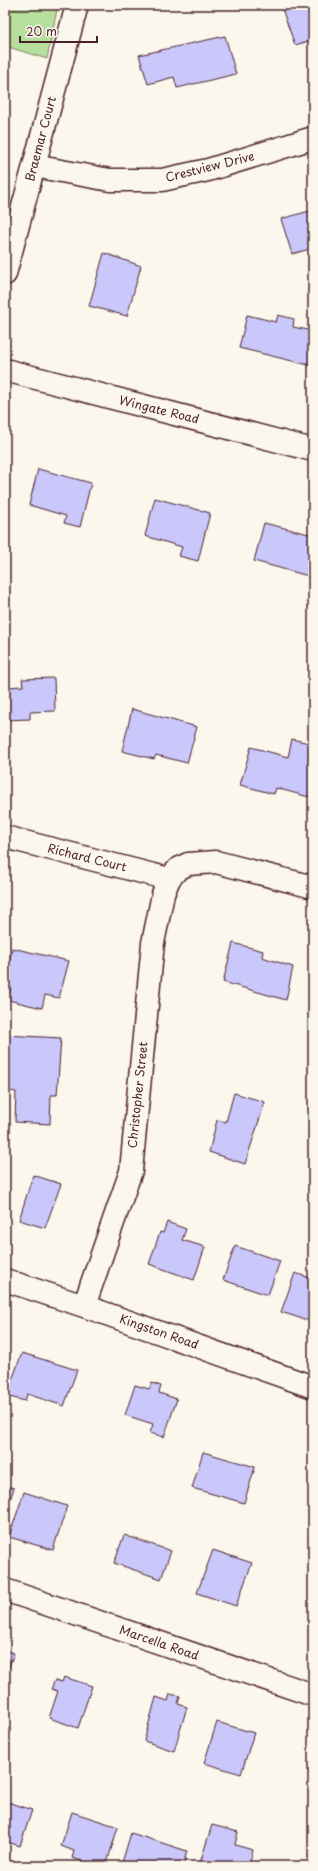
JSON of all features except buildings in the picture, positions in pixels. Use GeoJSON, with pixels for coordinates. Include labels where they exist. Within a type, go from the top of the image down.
{"type":"FeatureCollection","features":[{"type":"Feature","properties":{"kind":"street","name":"Braemar Court"},"geometry":{"type":"LineString","coordinates":[[5,274],[77,5]]}},
{"type":"Feature","properties":{"kind":"street","name":"Crestview Drive"},"geometry":{"type":"LineString","coordinates":[[34,166],[110,180],[162,180],[208,170],[313,138]]}},
{"type":"Feature","properties":{"kind":"street","name":"Wingate Road"},"geometry":{"type":"LineString","coordinates":[[5,370],[313,450]]}},
{"type":"Feature","properties":{"kind":"street","name":"Richard Court"},"geometry":{"type":"LineString","coordinates":[[5,837],[169,880]]}},
{"type":"Feature","properties":{"kind":"street"},"geometry":{"type":"LineString","coordinates":[[169,880],[178,869],[188,864],[216,862],[313,887]]}},
{"type":"Feature","properties":{"kind":"street","name":"Christopher Street"},"geometry":{"type":"LineString","coordinates":[[84,1306],[131,1171],[153,943],[163,894],[169,880]]}},
{"type":"Feature","properties":{"kind":"street","name":"Kingston Road"},"geometry":{"type":"LineString","coordinates":[[5,1280],[313,1386]]}},
{"type":"Feature","properties":{"kind":"street","name":"Marcella Road"},"geometry":{"type":"LineString","coordinates":[[5,1590],[313,1695]]}},
{"type":"Feature","properties":{"kind":"green space"},"geometry":{"type":"Polygon","coordinates":[[[5,5],[58,5],[47,59],[5,46],[5,5]]]}}]}
